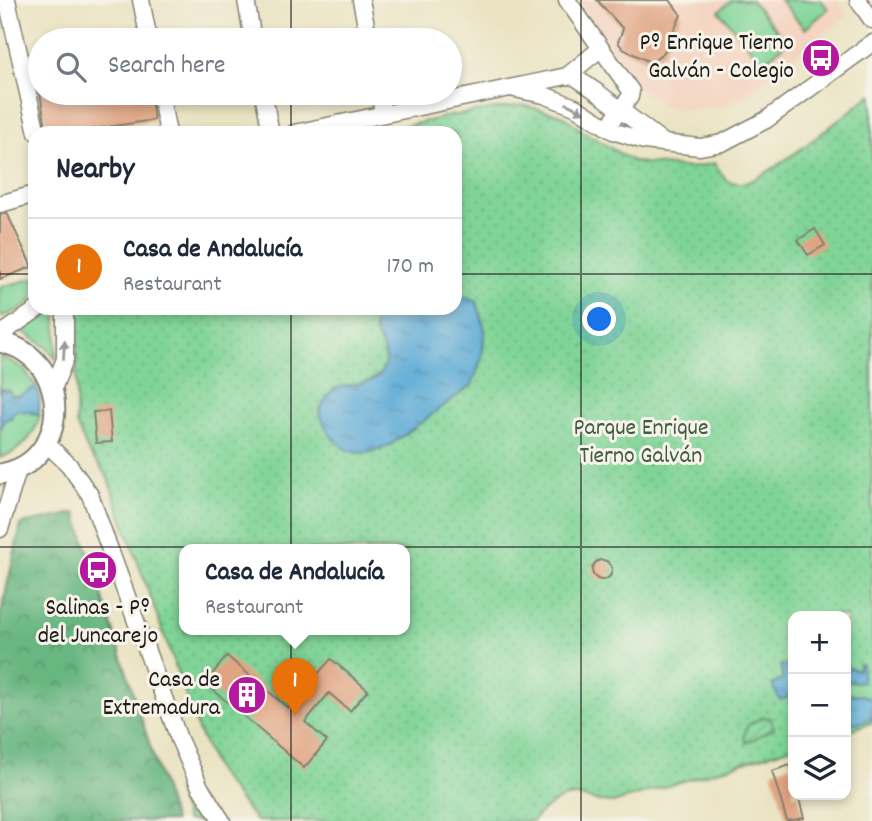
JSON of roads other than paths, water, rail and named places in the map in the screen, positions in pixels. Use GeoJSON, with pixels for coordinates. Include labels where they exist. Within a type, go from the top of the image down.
{"type":"FeatureCollection","features":[{"type":"Feature","properties":{"kind":"street"},"geometry":{"type":"LineString","coordinates":[[7,0],[28,93]]}},
{"type":"Feature","properties":{"kind":"street"},"geometry":{"type":"LineString","coordinates":[[141,0],[147,28]]}},
{"type":"Feature","properties":{"kind":"street"},"geometry":{"type":"LineString","coordinates":[[246,0],[251,28]]}},
{"type":"Feature","properties":{"kind":"street"},"geometry":{"type":"LineString","coordinates":[[361,0],[367,28]]}},
{"type":"Feature","properties":{"kind":"street"},"geometry":{"type":"LineString","coordinates":[[567,0],[631,91],[630,97],[607,127]]}},
{"type":"Feature","properties":{"kind":"street"},"geometry":{"type":"LineString","coordinates":[[858,0],[872,20]]}},
{"type":"Feature","properties":{"kind":"street"},"geometry":{"type":"LineString","coordinates":[[510,88],[544,94],[607,127],[644,141],[700,147],[722,143],[766,120],[872,43]]}},
{"type":"Feature","properties":{"kind":"street"},"geometry":{"type":"LineString","coordinates":[[567,76],[600,49]]}},
{"type":"Feature","properties":{"kind":"street"},"geometry":{"type":"LineString","coordinates":[[462,97],[567,76],[597,92],[663,142]]}},
{"type":"Feature","properties":{"kind":"street"},"geometry":{"type":"LineString","coordinates":[[31,105],[35,126]]}},
{"type":"Feature","properties":{"kind":"street"},"geometry":{"type":"LineString","coordinates":[[162,105],[167,126]]}},
{"type":"Feature","properties":{"kind":"street"},"geometry":{"type":"LineString","coordinates":[[265,105],[270,126]]}},
{"type":"Feature","properties":{"kind":"street"},"geometry":{"type":"LineString","coordinates":[[381,105],[383,113]]}},
{"type":"Feature","properties":{"kind":"street"},"geometry":{"type":"LineString","coordinates":[[325,126],[424,105]]}},
{"type":"Feature","properties":{"kind":"street"},"geometry":{"type":"LineString","coordinates":[[0,204],[28,196]]}},
{"type":"Feature","properties":{"kind":"street"},"geometry":{"type":"LineString","coordinates":[[0,335],[29,315]]}},
{"type":"Feature","properties":{"kind":"street"},"geometry":{"type":"LineString","coordinates":[[53,389],[65,359],[65,315]]}},
{"type":"Feature","properties":{"kind":"street"},"geometry":{"type":"LineString","coordinates":[[0,342],[30,355],[45,370],[55,400],[54,422],[46,443],[36,455],[19,467],[0,474]]}},
{"type":"Feature","properties":{"kind":"street"},"geometry":{"type":"LineString","coordinates":[[46,443],[69,465],[90,495],[179,739],[200,786],[222,821]]}},
{"type":"Feature","properties":{"kind":"street"},"geometry":{"type":"LineString","coordinates":[[0,529],[19,467]]}},
{"type":"Feature","properties":{"kind":"water"},"geometry":{"type":"Polygon","coordinates":[[[462,295],[477,302],[485,330],[482,357],[472,385],[392,444],[366,453],[356,452],[338,443],[324,424],[319,411],[332,391],[374,379],[383,369],[384,353],[374,327],[377,315],[462,315],[462,295]]]}},
{"type":"Feature","properties":{"kind":"water"},"geometry":{"type":"Polygon","coordinates":[[[37,387],[40,399],[39,415],[20,410],[3,421],[0,428],[0,389],[10,391],[10,395],[19,396],[37,387]]]}},
{"type":"Feature","properties":{"kind":"water"},"geometry":{"type":"Polygon","coordinates":[[[859,664],[862,664],[862,682],[851,682],[851,668],[858,670],[859,664]]]}},
{"type":"Feature","properties":{"kind":"water"},"geometry":{"type":"Polygon","coordinates":[[[780,665],[788,665],[788,698],[780,700],[772,685],[783,679],[780,665]]]}},
{"type":"Feature","properties":{"kind":"water"},"geometry":{"type":"Polygon","coordinates":[[[851,694],[872,699],[872,719],[851,723],[851,694]]]}},
{"type":"Feature","properties":{"kind":"place","name":"Pº Enrique Tierno Galván - Colegio"},"geometry":{"type":"Point","coordinates":[821,58]}},
{"type":"Feature","properties":{"kind":"place","name":"Salinas - Pº del Juncarejo"},"geometry":{"type":"Point","coordinates":[98,570]}},
{"type":"Feature","properties":{"kind":"place","name":"Casa de Extremadura"},"geometry":{"type":"Point","coordinates":[247,695]}},
{"type":"Feature","properties":{"kind":"place","name":"Casa de Andalucía"},"geometry":{"type":"Point","coordinates":[295,716]}},
{"type":"Feature","properties":{"kind":"park label","name":"Parque Enrique Tierno Galván"},"geometry":{"type":"Point","coordinates":[641,443]}}]}
